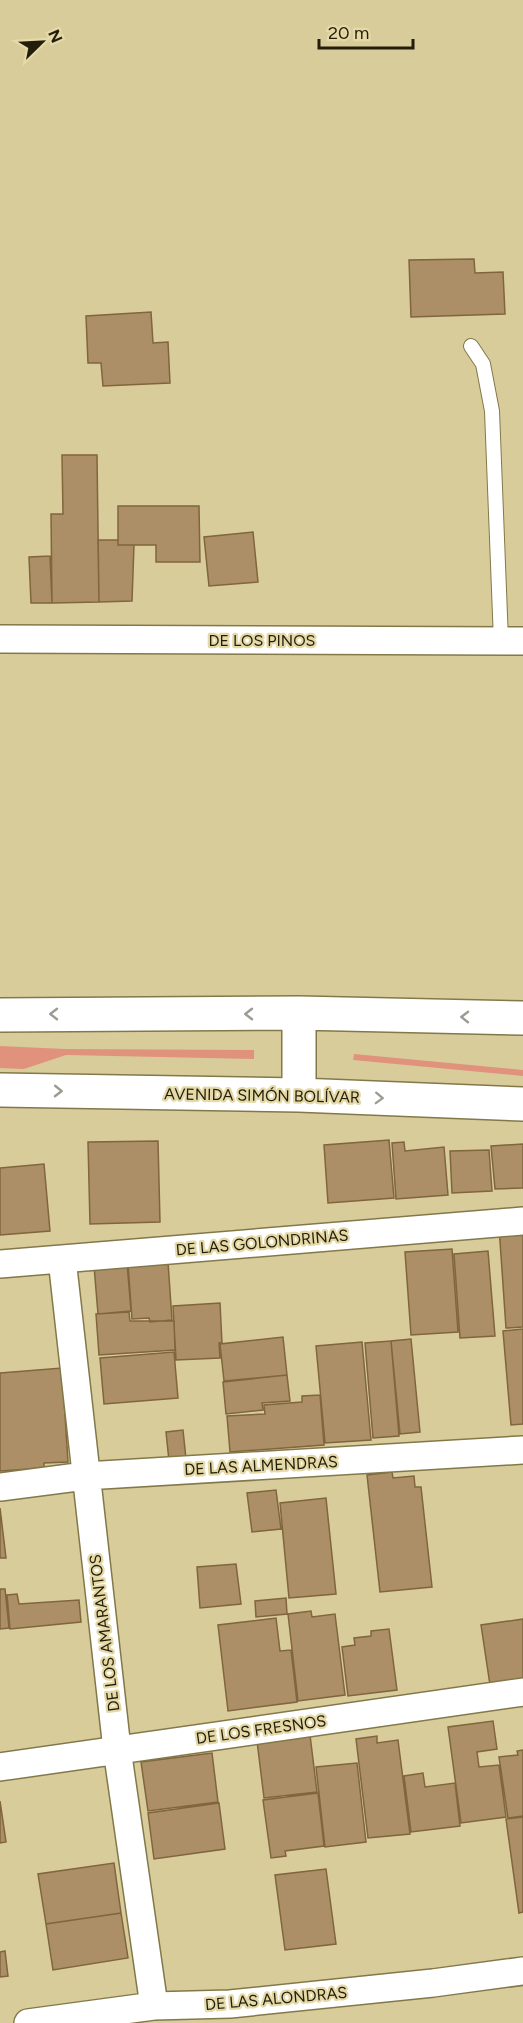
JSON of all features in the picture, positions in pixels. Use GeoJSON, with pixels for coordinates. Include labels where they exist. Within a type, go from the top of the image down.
{"type":"FeatureCollection","features":[{"type":"Feature","properties":{"kind":"highway"},"geometry":{"type":"LineString","coordinates":[[299,1013],[299,1095]]}},
{"type":"Feature","properties":{"kind":"highway"},"geometry":{"type":"LineString","coordinates":[[0,1015],[299,1013],[523,1018]]}},
{"type":"Feature","properties":{"kind":"highway","name":"AVENIDA SIMÓN BOLÍVAR"},"geometry":{"type":"LineString","coordinates":[[0,1090],[299,1095],[523,1104]]}},
{"type":"Feature","properties":{"kind":"street","name":"DE LOS PINOS"},"geometry":{"type":"LineString","coordinates":[[0,639],[512,641]]}},
{"type":"Feature","properties":{"kind":"street","name":"DE LAS GOLONDRINAS"},"geometry":{"type":"LineString","coordinates":[[0,1264],[523,1221]]}},
{"type":"Feature","properties":{"kind":"street","name":"DE LOS AMARANTOS"},"geometry":{"type":"LineString","coordinates":[[62,1259],[117,1749],[154,2006]]}},
{"type":"Feature","properties":{"kind":"street","name":"DE LAS ALMENDRAS"},"geometry":{"type":"LineString","coordinates":[[0,1487],[85,1476],[523,1450]]}},
{"type":"Feature","properties":{"kind":"street","name":"DE LOS FRESNOS"},"geometry":{"type":"LineString","coordinates":[[0,1767],[523,1692]]}},
{"type":"Feature","properties":{"kind":"street","name":"DE LAS ALONDRAS"},"geometry":{"type":"LineString","coordinates":[[28,2023],[154,2006],[230,2004],[523,1971]]}},
{"type":"Feature","properties":{"kind":"lane"},"geometry":{"type":"LineString","coordinates":[[471,346],[483,364],[492,411],[512,641]]}},
{"type":"Feature","properties":{"kind":"shaded area"},"geometry":{"type":"Polygon","coordinates":[[[0,1046],[65,1049],[254,1050],[254,1059],[66,1055],[24,1069],[0,1068],[0,1046]]]}},
{"type":"Feature","properties":{"kind":"shaded area"},"geometry":{"type":"Polygon","coordinates":[[[354,1054],[523,1070],[523,1076],[353,1060],[354,1054]]]}},
{"type":"Feature","properties":{"kind":"building"},"geometry":{"type":"Polygon","coordinates":[[[474,259],[475,273],[503,272],[505,314],[411,317],[409,260],[474,259]]]}},
{"type":"Feature","properties":{"kind":"building"},"geometry":{"type":"Polygon","coordinates":[[[151,312],[153,343],[168,342],[170,383],[103,386],[101,363],[88,363],[86,316],[151,312]]]}},
{"type":"Feature","properties":{"kind":"building"},"geometry":{"type":"Polygon","coordinates":[[[62,455],[97,455],[99,602],[52,603],[51,514],[63,514],[62,455]]]}},
{"type":"Feature","properties":{"kind":"building"},"geometry":{"type":"Polygon","coordinates":[[[118,506],[199,506],[200,562],[156,562],[156,545],[118,545],[118,506]]]}},
{"type":"Feature","properties":{"kind":"building"},"geometry":{"type":"Polygon","coordinates":[[[253,532],[258,582],[209,586],[204,537],[253,532]]]}},
{"type":"Feature","properties":{"kind":"building"},"geometry":{"type":"Polygon","coordinates":[[[98,540],[118,540],[118,545],[134,545],[132,601],[99,602],[98,540]]]}},
{"type":"Feature","properties":{"kind":"building"},"geometry":{"type":"Polygon","coordinates":[[[50,556],[52,603],[31,603],[29,557],[50,556]]]}},
{"type":"Feature","properties":{"kind":"building"},"geometry":{"type":"Polygon","coordinates":[[[389,1140],[394,1198],[328,1203],[324,1145],[389,1140]]]}},
{"type":"Feature","properties":{"kind":"building"},"geometry":{"type":"Polygon","coordinates":[[[158,1141],[160,1222],[90,1224],[88,1142],[158,1141]]]}},
{"type":"Feature","properties":{"kind":"building"},"geometry":{"type":"Polygon","coordinates":[[[404,1142],[405,1151],[444,1147],[448,1195],[396,1199],[392,1143],[404,1142]]]}},
{"type":"Feature","properties":{"kind":"building"},"geometry":{"type":"Polygon","coordinates":[[[523,1144],[523,1188],[495,1189],[491,1146],[523,1144]]]}},
{"type":"Feature","properties":{"kind":"building"},"geometry":{"type":"Polygon","coordinates":[[[489,1150],[492,1191],[452,1193],[450,1151],[489,1150]]]}},
{"type":"Feature","properties":{"kind":"building"},"geometry":{"type":"Polygon","coordinates":[[[44,1164],[50,1231],[0,1235],[0,1168],[44,1164]]]}},
{"type":"Feature","properties":{"kind":"building"},"geometry":{"type":"Polygon","coordinates":[[[523,1225],[523,1327],[506,1328],[499,1227],[523,1225]]]}},
{"type":"Feature","properties":{"kind":"building"},"geometry":{"type":"Polygon","coordinates":[[[452,1249],[458,1332],[411,1335],[405,1252],[452,1249]]]}},
{"type":"Feature","properties":{"kind":"building"},"geometry":{"type":"Polygon","coordinates":[[[488,1251],[495,1336],[460,1338],[454,1254],[488,1251]]]}},
{"type":"Feature","properties":{"kind":"building"},"geometry":{"type":"Polygon","coordinates":[[[168,1262],[172,1320],[150,1322],[149,1318],[132,1319],[128,1264],[168,1262]]]}},
{"type":"Feature","properties":{"kind":"building"},"geometry":{"type":"Polygon","coordinates":[[[127,1263],[131,1311],[98,1314],[94,1266],[127,1263]]]}},
{"type":"Feature","properties":{"kind":"building"},"geometry":{"type":"Polygon","coordinates":[[[220,1303],[222,1343],[219,1343],[220,1358],[176,1360],[173,1306],[220,1303]]]}},
{"type":"Feature","properties":{"kind":"building"},"geometry":{"type":"Polygon","coordinates":[[[129,1312],[130,1321],[174,1321],[175,1350],[99,1355],[96,1314],[129,1312]]]}},
{"type":"Feature","properties":{"kind":"building"},"geometry":{"type":"Polygon","coordinates":[[[523,1329],[523,1424],[511,1425],[503,1331],[523,1329]]]}},
{"type":"Feature","properties":{"kind":"building"},"geometry":{"type":"Polygon","coordinates":[[[283,1337],[287,1375],[224,1381],[220,1344],[283,1337]]]}},
{"type":"Feature","properties":{"kind":"building"},"geometry":{"type":"Polygon","coordinates":[[[411,1339],[420,1432],[400,1434],[391,1341],[411,1339]]]}},
{"type":"Feature","properties":{"kind":"building"},"geometry":{"type":"Polygon","coordinates":[[[391,1341],[399,1436],[373,1438],[365,1343],[391,1341]]]}},
{"type":"Feature","properties":{"kind":"building"},"geometry":{"type":"Polygon","coordinates":[[[362,1342],[371,1440],[325,1443],[316,1346],[362,1342]]]}},
{"type":"Feature","properties":{"kind":"building"},"geometry":{"type":"Polygon","coordinates":[[[174,1352],[178,1398],[104,1404],[100,1358],[174,1352]]]}},
{"type":"Feature","properties":{"kind":"building"},"geometry":{"type":"Polygon","coordinates":[[[62,1368],[68,1462],[44,1463],[44,1468],[0,1471],[0,1373],[62,1368]]]}},
{"type":"Feature","properties":{"kind":"building"},"geometry":{"type":"Polygon","coordinates":[[[287,1375],[290,1401],[262,1403],[263,1410],[226,1414],[223,1382],[287,1375]]]}},
{"type":"Feature","properties":{"kind":"building"},"geometry":{"type":"Polygon","coordinates":[[[320,1395],[324,1445],[230,1452],[227,1416],[265,1414],[264,1405],[302,1402],[302,1396],[320,1395]]]}},
{"type":"Feature","properties":{"kind":"building"},"geometry":{"type":"Polygon","coordinates":[[[183,1430],[186,1459],[169,1461],[166,1432],[183,1430]]]}},
{"type":"Feature","properties":{"kind":"building"},"geometry":{"type":"Polygon","coordinates":[[[392,1472],[393,1478],[414,1476],[415,1487],[421,1487],[432,1587],[380,1592],[367,1475],[392,1472]]]}},
{"type":"Feature","properties":{"kind":"building"},"geometry":{"type":"Polygon","coordinates":[[[276,1490],[281,1529],[252,1532],[247,1493],[276,1490]]]}},
{"type":"Feature","properties":{"kind":"building"},"geometry":{"type":"Polygon","coordinates":[[[326,1498],[336,1594],[289,1598],[280,1503],[326,1498]]]}},
{"type":"Feature","properties":{"kind":"building"},"geometry":{"type":"Polygon","coordinates":[[[0,1508],[6,1558],[0,1558],[0,1508]]]}},
{"type":"Feature","properties":{"kind":"building"},"geometry":{"type":"Polygon","coordinates":[[[236,1564],[241,1604],[200,1608],[197,1567],[236,1564]]]}},
{"type":"Feature","properties":{"kind":"building"},"geometry":{"type":"Polygon","coordinates":[[[0,1589],[5,1589],[9,1628],[0,1629],[0,1589]]]}},
{"type":"Feature","properties":{"kind":"building"},"geometry":{"type":"Polygon","coordinates":[[[17,1594],[19,1604],[79,1600],[81,1622],[10,1629],[7,1595],[17,1594]]]}},
{"type":"Feature","properties":{"kind":"building"},"geometry":{"type":"Polygon","coordinates":[[[286,1598],[287,1614],[256,1617],[255,1601],[286,1598]]]}},
{"type":"Feature","properties":{"kind":"building"},"geometry":{"type":"Polygon","coordinates":[[[311,1611],[312,1617],[335,1614],[345,1695],[298,1701],[288,1614],[311,1611]]]}},
{"type":"Feature","properties":{"kind":"building"},"geometry":{"type":"Polygon","coordinates":[[[276,1618],[280,1651],[291,1650],[297,1702],[228,1711],[218,1625],[276,1618]]]}},
{"type":"Feature","properties":{"kind":"building"},"geometry":{"type":"Polygon","coordinates":[[[523,1619],[523,1680],[490,1685],[481,1625],[523,1619]]]}},
{"type":"Feature","properties":{"kind":"building"},"geometry":{"type":"Polygon","coordinates":[[[389,1629],[397,1690],[348,1696],[342,1647],[355,1645],[354,1638],[371,1636],[371,1631],[389,1629]]]}},
{"type":"Feature","properties":{"kind":"building"},"geometry":{"type":"Polygon","coordinates":[[[493,1721],[497,1749],[477,1752],[479,1767],[499,1765],[506,1817],[461,1823],[448,1727],[493,1721]]]}},
{"type":"Feature","properties":{"kind":"building"},"geometry":{"type":"Polygon","coordinates":[[[310,1735],[317,1792],[264,1798],[257,1741],[310,1735]]]}},
{"type":"Feature","properties":{"kind":"building"},"geometry":{"type":"Polygon","coordinates":[[[377,1736],[377,1743],[398,1740],[410,1834],[368,1838],[356,1739],[377,1736]]]}},
{"type":"Feature","properties":{"kind":"building"},"geometry":{"type":"Polygon","coordinates":[[[523,1750],[523,1816],[508,1818],[499,1757],[518,1755],[517,1751],[523,1750]]]}},
{"type":"Feature","properties":{"kind":"building"},"geometry":{"type":"Polygon","coordinates":[[[212,1753],[218,1802],[148,1811],[141,1762],[212,1753]]]}},
{"type":"Feature","properties":{"kind":"building"},"geometry":{"type":"Polygon","coordinates":[[[357,1763],[366,1842],[325,1847],[316,1767],[357,1763]]]}},
{"type":"Feature","properties":{"kind":"building"},"geometry":{"type":"Polygon","coordinates":[[[423,1773],[425,1787],[455,1783],[460,1826],[411,1832],[404,1776],[423,1773]]]}},
{"type":"Feature","properties":{"kind":"building"},"geometry":{"type":"Polygon","coordinates":[[[318,1793],[324,1846],[285,1851],[286,1856],[271,1858],[263,1800],[318,1793]]]}},
{"type":"Feature","properties":{"kind":"building"},"geometry":{"type":"Polygon","coordinates":[[[0,1801],[6,1842],[0,1843],[0,1801]]]}},
{"type":"Feature","properties":{"kind":"building"},"geometry":{"type":"Polygon","coordinates":[[[219,1803],[225,1849],[154,1859],[148,1813],[219,1803]]]}},
{"type":"Feature","properties":{"kind":"building"},"geometry":{"type":"Polygon","coordinates":[[[523,1817],[523,1912],[519,1913],[506,1819],[523,1817]]]}},
{"type":"Feature","properties":{"kind":"building"},"geometry":{"type":"Polygon","coordinates":[[[114,1863],[121,1913],[46,1924],[38,1874],[114,1863]]]}},
{"type":"Feature","properties":{"kind":"building"},"geometry":{"type":"Polygon","coordinates":[[[326,1869],[336,1944],[285,1950],[275,1875],[326,1869]]]}},
{"type":"Feature","properties":{"kind":"building"},"geometry":{"type":"Polygon","coordinates":[[[121,1913],[128,1958],[53,1970],[46,1924],[121,1913]]]}},
{"type":"Feature","properties":{"kind":"building"},"geometry":{"type":"Polygon","coordinates":[[[5,1951],[8,1976],[0,1977],[0,1952],[5,1951]]]}}]}
